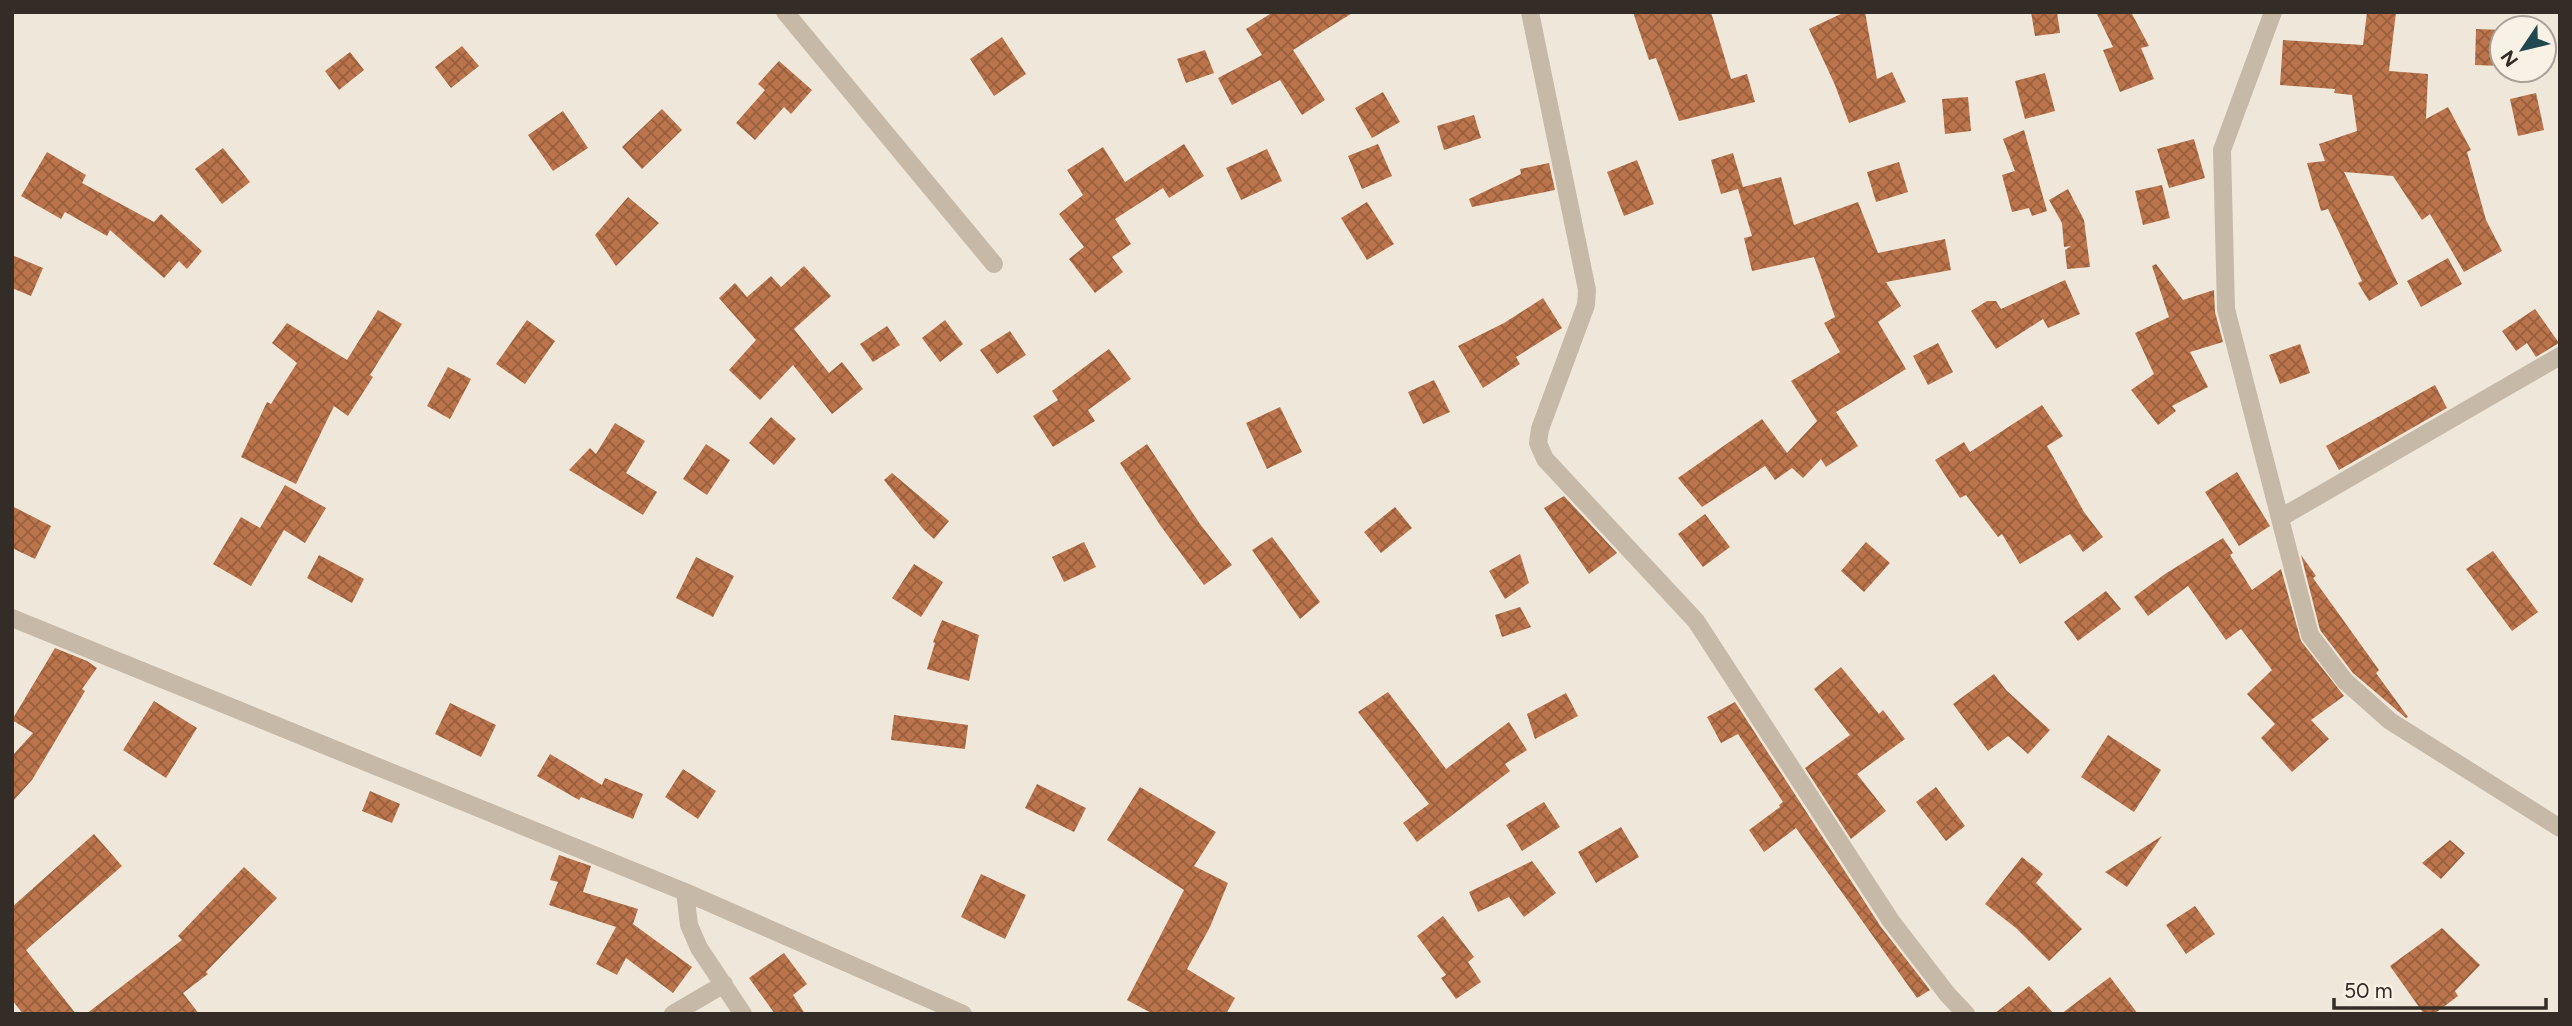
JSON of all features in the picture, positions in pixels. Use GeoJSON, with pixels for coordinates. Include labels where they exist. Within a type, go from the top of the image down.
{"type":"FeatureCollection","features":[{"type":"Feature","properties":{"kind":"street"},"geometry":{"type":"LineString","coordinates":[[785,12],[994,264]]}},
{"type":"Feature","properties":{"kind":"street"},"geometry":{"type":"LineString","coordinates":[[1530,12],[1587,290],[1586,305],[1540,429],[1538,443],[1545,458],[1696,621],[1891,921],[1966,1014]]}},
{"type":"Feature","properties":{"kind":"street"},"geometry":{"type":"LineString","coordinates":[[2273,12],[2222,150],[2226,309],[2310,635],[2345,681],[2390,721],[2560,828]]}},
{"type":"Feature","properties":{"kind":"street"},"geometry":{"type":"LineString","coordinates":[[2280,518],[2560,356]]}},
{"type":"Feature","properties":{"kind":"street"},"geometry":{"type":"LineString","coordinates":[[12,618],[685,892],[963,1014]]}},
{"type":"Feature","properties":{"kind":"street"},"geometry":{"type":"LineString","coordinates":[[685,892],[689,925],[699,948],[743,1014]]}},
{"type":"Feature","properties":{"kind":"street"},"geometry":{"type":"LineString","coordinates":[[673,1014],[724,984]]}},
{"type":"Feature","properties":{"kind":"building"},"geometry":{"type":"Polygon","coordinates":[[[1273,12],[1354,12],[1293,50],[1325,100],[1302,115],[1280,80],[1232,105],[1218,78],[1262,55],[1246,29],[1273,12]]]}},
{"type":"Feature","properties":{"kind":"building"},"geometry":{"type":"Polygon","coordinates":[[[1633,12],[1711,12],[1731,79],[1747,74],[1755,102],[1679,121],[1656,58],[1649,60],[1633,12]]]}},
{"type":"Feature","properties":{"kind":"building"},"geometry":{"type":"Polygon","coordinates":[[[1845,12],[1865,12],[1877,79],[1892,72],[1906,102],[1849,123],[1809,29],[1845,12]]]}},
{"type":"Feature","properties":{"kind":"building"},"geometry":{"type":"Polygon","coordinates":[[[2031,12],[2057,12],[2060,33],[2035,36],[2031,12]]]}},
{"type":"Feature","properties":{"kind":"building"},"geometry":{"type":"Polygon","coordinates":[[[2096,12],[2131,12],[2149,46],[2141,48],[2154,79],[2120,92],[2103,50],[2113,47],[2096,12]]]}},
{"type":"Feature","properties":{"kind":"building"},"geometry":{"type":"Polygon","coordinates":[[[2367,12],[2396,12],[2389,71],[2428,74],[2426,119],[2448,107],[2471,150],[2467,152],[2486,220],[2502,251],[2464,272],[2430,214],[2422,220],[2393,176],[2344,172],[2398,284],[2369,301],[2358,283],[2362,281],[2328,209],[2321,211],[2307,163],[2325,161],[2319,144],[2357,131],[2352,95],[2334,93],[2335,89],[2280,85],[2283,40],[2363,45],[2367,12]]]}},
{"type":"Feature","properties":{"kind":"building"},"geometry":{"type":"Polygon","coordinates":[[[2476,29],[2488,29],[2488,65],[2475,65],[2476,29]]]}},
{"type":"Feature","properties":{"kind":"building"},"geometry":{"type":"Polygon","coordinates":[[[1002,37],[1026,74],[994,96],[970,59],[1002,37]]]}},
{"type":"Feature","properties":{"kind":"building"},"geometry":{"type":"Polygon","coordinates":[[[462,46],[479,66],[451,88],[435,67],[462,46]]]}},
{"type":"Feature","properties":{"kind":"building"},"geometry":{"type":"Polygon","coordinates":[[[1205,50],[1214,73],[1186,83],[1177,59],[1205,50]]]}},
{"type":"Feature","properties":{"kind":"building"},"geometry":{"type":"Polygon","coordinates":[[[350,52],[364,70],[339,90],[325,71],[350,52]]]}},
{"type":"Feature","properties":{"kind":"building"},"geometry":{"type":"Polygon","coordinates":[[[779,61],[812,90],[791,114],[784,107],[755,140],[736,123],[765,90],[758,84],[779,61]]]}},
{"type":"Feature","properties":{"kind":"building"},"geometry":{"type":"Polygon","coordinates":[[[2045,73],[2055,111],[2025,119],[2015,81],[2045,73]]]}},
{"type":"Feature","properties":{"kind":"building"},"geometry":{"type":"Polygon","coordinates":[[[1383,92],[1400,122],[1372,138],[1355,108],[1383,92]]]}},
{"type":"Feature","properties":{"kind":"building"},"geometry":{"type":"Polygon","coordinates":[[[2536,93],[2544,130],[2518,136],[2510,99],[2536,93]]]}},
{"type":"Feature","properties":{"kind":"building"},"geometry":{"type":"Polygon","coordinates":[[[1968,97],[1971,131],[1945,134],[1942,99],[1968,97]]]}},
{"type":"Feature","properties":{"kind":"building"},"geometry":{"type":"Polygon","coordinates":[[[662,109],[682,130],[642,169],[622,147],[662,109]]]}},
{"type":"Feature","properties":{"kind":"building"},"geometry":{"type":"Polygon","coordinates":[[[563,111],[588,148],[553,171],[528,135],[563,111]]]}},
{"type":"Feature","properties":{"kind":"building"},"geometry":{"type":"Polygon","coordinates":[[[1474,115],[1481,138],[1444,150],[1437,126],[1474,115]]]}},
{"type":"Feature","properties":{"kind":"building"},"geometry":{"type":"Polygon","coordinates":[[[2024,130],[2047,211],[2032,216],[2029,208],[2012,212],[2002,175],[2015,171],[2003,139],[2024,130]]]}},
{"type":"Feature","properties":{"kind":"building"},"geometry":{"type":"Polygon","coordinates":[[[2194,139],[2205,178],[2169,188],[2157,149],[2194,139]]]}},
{"type":"Feature","properties":{"kind":"building"},"geometry":{"type":"Polygon","coordinates":[[[1184,144],[1204,176],[1169,198],[1163,188],[1115,219],[1131,244],[1112,257],[1123,272],[1095,293],[1069,259],[1084,247],[1059,214],[1083,195],[1067,170],[1103,147],[1125,182],[1184,144]]]}},
{"type":"Feature","properties":{"kind":"building"},"geometry":{"type":"Polygon","coordinates":[[[1378,144],[1392,176],[1362,189],[1348,156],[1378,144]]]}},
{"type":"Feature","properties":{"kind":"building"},"geometry":{"type":"Polygon","coordinates":[[[223,148],[250,182],[222,204],[195,169],[223,148]]]}},
{"type":"Feature","properties":{"kind":"building"},"geometry":{"type":"Polygon","coordinates":[[[1267,149],[1282,181],[1241,200],[1226,168],[1267,149]]]}},
{"type":"Feature","properties":{"kind":"building"},"geometry":{"type":"Polygon","coordinates":[[[47,152],[86,175],[82,183],[154,222],[161,214],[202,251],[187,269],[179,261],[164,278],[110,230],[107,236],[65,212],[61,219],[21,196],[47,152]]]}},
{"type":"Feature","properties":{"kind":"building"},"geometry":{"type":"Polygon","coordinates":[[[1733,153],[1743,187],[1781,177],[1794,225],[1858,202],[1878,253],[1945,239],[1951,270],[1886,282],[1901,306],[1878,322],[1906,369],[1836,412],[1858,446],[1826,467],[1821,459],[1803,478],[1792,468],[1775,480],[1765,466],[1702,507],[1678,478],[1762,419],[1787,453],[1817,421],[1791,381],[1840,352],[1824,323],[1835,317],[1814,257],[1752,271],[1744,238],[1752,236],[1738,189],[1721,194],[1711,160],[1733,153]]]}},
{"type":"Feature","properties":{"kind":"building"},"geometry":{"type":"Polygon","coordinates":[[[1637,160],[1654,204],[1624,216],[1607,172],[1637,160]]]}},
{"type":"Feature","properties":{"kind":"building"},"geometry":{"type":"Polygon","coordinates":[[[1899,162],[1908,192],[1876,202],[1867,172],[1899,162]]]}},
{"type":"Feature","properties":{"kind":"building"},"geometry":{"type":"Polygon","coordinates":[[[1549,163],[1555,190],[1472,207],[1469,199],[1521,174],[1520,169],[1549,163]]]}},
{"type":"Feature","properties":{"kind":"building"},"geometry":{"type":"Polygon","coordinates":[[[2162,185],[2170,218],[2143,225],[2135,191],[2162,185]]]}},
{"type":"Feature","properties":{"kind":"building"},"geometry":{"type":"Polygon","coordinates":[[[2068,189],[2084,220],[2090,267],[2067,269],[2065,250],[2071,246],[2064,247],[2062,223],[2049,200],[2068,189]]]}},
{"type":"Feature","properties":{"kind":"building"},"geometry":{"type":"Polygon","coordinates":[[[628,197],[659,223],[616,266],[595,235],[628,197]]]}},
{"type":"Feature","properties":{"kind":"building"},"geometry":{"type":"Polygon","coordinates":[[[1367,202],[1394,244],[1367,260],[1341,218],[1367,202]]]}},
{"type":"Feature","properties":{"kind":"building"},"geometry":{"type":"Polygon","coordinates":[[[12,255],[43,268],[31,296],[12,288],[12,255]]]}},
{"type":"Feature","properties":{"kind":"building"},"geometry":{"type":"Polygon","coordinates":[[[2448,258],[2462,284],[2421,307],[2407,281],[2448,258]]]}},
{"type":"Feature","properties":{"kind":"building"},"geometry":{"type":"Polygon","coordinates":[[[2156,264],[2183,300],[2214,290],[2215,312],[2223,342],[2190,352],[2208,387],[2172,406],[2176,411],[2158,425],[2131,390],[2154,374],[2135,333],[2169,317],[2152,266],[2156,264]]]}},
{"type":"Feature","properties":{"kind":"building"},"geometry":{"type":"Polygon","coordinates":[[[804,266],[831,296],[794,329],[829,373],[842,362],[863,389],[832,414],[793,365],[760,400],[729,370],[756,340],[719,298],[735,283],[747,297],[771,276],[781,287],[804,266]]]}},
{"type":"Feature","properties":{"kind":"building"},"geometry":{"type":"Polygon","coordinates":[[[2065,280],[2080,314],[2048,328],[2043,319],[1996,349],[1971,311],[1987,301],[1996,301],[2001,309],[2065,280]]]}},
{"type":"Feature","properties":{"kind":"building"},"geometry":{"type":"Polygon","coordinates":[[[1543,298],[1562,328],[1516,357],[1520,364],[1483,388],[1458,346],[1504,323],[1543,298]]]}},
{"type":"Feature","properties":{"kind":"building"},"geometry":{"type":"Polygon","coordinates":[[[2535,309],[2559,343],[2536,357],[2527,343],[2516,351],[2502,331],[2535,309]]]}},
{"type":"Feature","properties":{"kind":"building"},"geometry":{"type":"Polygon","coordinates":[[[378,310],[402,324],[348,416],[334,406],[296,484],[241,457],[267,402],[271,404],[297,363],[272,343],[287,323],[347,360],[378,310]]]}},
{"type":"Feature","properties":{"kind":"building"},"geometry":{"type":"Polygon","coordinates":[[[527,320],[555,341],[525,384],[496,364],[527,320]]]}},
{"type":"Feature","properties":{"kind":"building"},"geometry":{"type":"Polygon","coordinates":[[[945,320],[963,344],[940,362],[922,338],[945,320]]]}},
{"type":"Feature","properties":{"kind":"building"},"geometry":{"type":"Polygon","coordinates":[[[887,326],[900,345],[873,362],[860,344],[887,326]]]}},
{"type":"Feature","properties":{"kind":"building"},"geometry":{"type":"Polygon","coordinates":[[[1010,331],[1026,355],[997,374],[980,350],[1010,331]]]}},
{"type":"Feature","properties":{"kind":"building"},"geometry":{"type":"Polygon","coordinates":[[[1938,343],[1953,372],[1928,385],[1913,356],[1938,343]]]}},
{"type":"Feature","properties":{"kind":"building"},"geometry":{"type":"Polygon","coordinates":[[[2300,344],[2310,373],[2280,384],[2269,355],[2300,344]]]}},
{"type":"Feature","properties":{"kind":"building"},"geometry":{"type":"Polygon","coordinates":[[[1109,349],[1131,379],[1088,410],[1095,421],[1053,447],[1033,416],[1058,400],[1052,391],[1109,349]]]}},
{"type":"Feature","properties":{"kind":"building"},"geometry":{"type":"Polygon","coordinates":[[[448,367],[471,379],[450,419],[427,406],[448,367]]]}},
{"type":"Feature","properties":{"kind":"building"},"geometry":{"type":"Polygon","coordinates":[[[1434,380],[1450,412],[1423,424],[1408,392],[1434,380]]]}},
{"type":"Feature","properties":{"kind":"building"},"geometry":{"type":"Polygon","coordinates":[[[2435,385],[2447,408],[2339,470],[2326,446],[2435,385]]]}},
{"type":"Feature","properties":{"kind":"building"},"geometry":{"type":"Polygon","coordinates":[[[2042,405],[2063,436],[2047,446],[2084,512],[2103,537],[2083,552],[2070,534],[2020,564],[2002,534],[1998,537],[1966,495],[1960,498],[1935,460],[1964,442],[1970,452],[2042,405]]]}},
{"type":"Feature","properties":{"kind":"building"},"geometry":{"type":"Polygon","coordinates":[[[1280,407],[1302,452],[1267,469],[1246,423],[1280,407]]]}},
{"type":"Feature","properties":{"kind":"building"},"geometry":{"type":"Polygon","coordinates":[[[771,417],[796,439],[774,465],[749,443],[771,417]]]}},
{"type":"Feature","properties":{"kind":"building"},"geometry":{"type":"Polygon","coordinates":[[[615,423],[645,441],[626,473],[657,492],[643,515],[569,470],[590,448],[596,454],[615,423]]]}},
{"type":"Feature","properties":{"kind":"building"},"geometry":{"type":"Polygon","coordinates":[[[706,444],[730,460],[707,495],[683,479],[706,444]]]}},
{"type":"Feature","properties":{"kind":"building"},"geometry":{"type":"Polygon","coordinates":[[[1147,444],[1200,524],[1232,565],[1204,585],[1160,525],[1120,463],[1147,444]]]}},
{"type":"Feature","properties":{"kind":"building"},"geometry":{"type":"Polygon","coordinates":[[[2237,472],[2270,526],[2239,546],[2205,492],[2237,472]]]}},
{"type":"Feature","properties":{"kind":"building"},"geometry":{"type":"Polygon","coordinates":[[[892,473],[949,521],[934,539],[884,480],[892,473]]]}},
{"type":"Feature","properties":{"kind":"building"},"geometry":{"type":"Polygon","coordinates":[[[285,485],[326,508],[305,543],[284,530],[251,586],[213,564],[241,517],[260,528],[285,485]]]}},
{"type":"Feature","properties":{"kind":"building"},"geometry":{"type":"Polygon","coordinates":[[[1564,496],[1617,553],[1589,574],[1544,508],[1564,496]]]}},
{"type":"Feature","properties":{"kind":"building"},"geometry":{"type":"Polygon","coordinates":[[[12,506],[51,526],[35,559],[12,548],[12,506]]]}},
{"type":"Feature","properties":{"kind":"building"},"geometry":{"type":"Polygon","coordinates":[[[1395,507],[1412,528],[1381,553],[1364,532],[1395,507]]]}},
{"type":"Feature","properties":{"kind":"building"},"geometry":{"type":"Polygon","coordinates":[[[1705,514],[1730,547],[1703,567],[1678,534],[1705,514]]]}},
{"type":"Feature","properties":{"kind":"building"},"geometry":{"type":"Polygon","coordinates":[[[1272,537],[1320,602],[1300,619],[1252,550],[1272,537]]]}},
{"type":"Feature","properties":{"kind":"building"},"geometry":{"type":"Polygon","coordinates":[[[2223,538],[2233,553],[2230,555],[2252,590],[2281,569],[2301,641],[2344,696],[2311,720],[2329,739],[2292,772],[2261,738],[2275,724],[2247,694],[2272,670],[2241,629],[2226,640],[2188,586],[2148,616],[2134,597],[2223,538]]]}},
{"type":"Feature","properties":{"kind":"building"},"geometry":{"type":"Polygon","coordinates":[[[1084,542],[1096,567],[1064,582],[1052,557],[1084,542]]]}},
{"type":"Feature","properties":{"kind":"building"},"geometry":{"type":"Polygon","coordinates":[[[1866,542],[1890,563],[1864,592],[1841,571],[1866,542]]]}},
{"type":"Feature","properties":{"kind":"building"},"geometry":{"type":"Polygon","coordinates":[[[2493,551],[2538,612],[2512,631],[2466,569],[2493,551]]]}},
{"type":"Feature","properties":{"kind":"building"},"geometry":{"type":"Polygon","coordinates":[[[1520,554],[1529,583],[1505,599],[1489,571],[1520,554]]]}},
{"type":"Feature","properties":{"kind":"building"},"geometry":{"type":"Polygon","coordinates":[[[319,555],[364,579],[352,603],[307,578],[319,555]]]}},
{"type":"Feature","properties":{"kind":"building"},"geometry":{"type":"Polygon","coordinates":[[[2301,555],[2316,576],[2313,578],[2379,670],[2376,673],[2408,717],[2353,673],[2320,630],[2301,555]]]}},
{"type":"Feature","properties":{"kind":"building"},"geometry":{"type":"Polygon","coordinates":[[[696,557],[734,576],[713,617],[676,598],[696,557]]]}},
{"type":"Feature","properties":{"kind":"building"},"geometry":{"type":"Polygon","coordinates":[[[914,564],[943,582],[921,617],[892,598],[914,564]]]}},
{"type":"Feature","properties":{"kind":"building"},"geometry":{"type":"Polygon","coordinates":[[[2106,591],[2121,609],[2078,641],[2064,622],[2106,591]]]}},
{"type":"Feature","properties":{"kind":"building"},"geometry":{"type":"Polygon","coordinates":[[[1520,607],[1531,627],[1502,637],[1495,615],[1520,607]]]}},
{"type":"Feature","properties":{"kind":"building"},"geometry":{"type":"Polygon","coordinates":[[[942,620],[979,635],[969,681],[927,669],[935,643],[933,642],[942,620]]]}},
{"type":"Feature","properties":{"kind":"building"},"geometry":{"type":"Polygon","coordinates":[[[55,648],[97,668],[82,689],[85,691],[32,780],[12,802],[12,756],[33,733],[12,720],[55,648]]]}},
{"type":"Feature","properties":{"kind":"building"},"geometry":{"type":"Polygon","coordinates":[[[1841,667],[1879,714],[1883,710],[1905,739],[1857,774],[1886,811],[1851,839],[1805,768],[1850,735],[1814,689],[1841,667]]]}},
{"type":"Feature","properties":{"kind":"building"},"geometry":{"type":"Polygon","coordinates":[[[1994,674],[2006,690],[2050,730],[2028,754],[2008,736],[1988,751],[1953,704],[1994,674]]]}},
{"type":"Feature","properties":{"kind":"building"},"geometry":{"type":"Polygon","coordinates":[[[1388,692],[1446,769],[1509,722],[1527,750],[1505,764],[1510,771],[1417,842],[1403,823],[1429,804],[1358,712],[1388,692]]]}},
{"type":"Feature","properties":{"kind":"building"},"geometry":{"type":"Polygon","coordinates":[[[1566,693],[1578,716],[1535,739],[1527,714],[1566,693]]]}},
{"type":"Feature","properties":{"kind":"building"},"geometry":{"type":"Polygon","coordinates":[[[154,701],[197,728],[166,778],[123,750],[154,701]]]}},
{"type":"Feature","properties":{"kind":"building"},"geometry":{"type":"Polygon","coordinates":[[[1735,702],[1881,927],[1930,990],[1917,998],[1796,828],[1764,852],[1749,830],[1783,802],[1738,734],[1721,743],[1707,717],[1735,702]]]}},
{"type":"Feature","properties":{"kind":"building"},"geometry":{"type":"Polygon","coordinates":[[[450,703],[496,725],[481,757],[435,734],[450,703]]]}},
{"type":"Feature","properties":{"kind":"building"},"geometry":{"type":"Polygon","coordinates":[[[894,715],[968,725],[965,749],[891,740],[894,715]]]}},
{"type":"Feature","properties":{"kind":"building"},"geometry":{"type":"Polygon","coordinates":[[[2108,735],[2161,770],[2134,812],[2081,777],[2108,735]]]}},
{"type":"Feature","properties":{"kind":"building"},"geometry":{"type":"Polygon","coordinates":[[[550,754],[602,785],[605,778],[643,794],[633,819],[581,797],[579,800],[537,776],[550,754]]]}},
{"type":"Feature","properties":{"kind":"building"},"geometry":{"type":"Polygon","coordinates":[[[683,769],[716,791],[698,819],[665,797],[683,769]]]}},
{"type":"Feature","properties":{"kind":"building"},"geometry":{"type":"Polygon","coordinates":[[[1037,784],[1086,808],[1074,832],[1025,808],[1037,784]]]}},
{"type":"Feature","properties":{"kind":"building"},"geometry":{"type":"Polygon","coordinates":[[[1140,787],[1216,832],[1194,866],[1228,883],[1210,927],[1187,969],[1235,998],[1226,1014],[1153,1014],[1127,1000],[1184,890],[1107,840],[1140,787]]]}},
{"type":"Feature","properties":{"kind":"building"},"geometry":{"type":"Polygon","coordinates":[[[1936,787],[1965,826],[1946,841],[1916,802],[1936,787]]]}},
{"type":"Feature","properties":{"kind":"building"},"geometry":{"type":"Polygon","coordinates":[[[370,791],[400,804],[392,823],[362,811],[370,791]]]}},
{"type":"Feature","properties":{"kind":"building"},"geometry":{"type":"Polygon","coordinates":[[[1544,802],[1560,827],[1522,851],[1506,825],[1544,802]]]}},
{"type":"Feature","properties":{"kind":"building"},"geometry":{"type":"Polygon","coordinates":[[[1621,827],[1639,857],[1596,883],[1578,852],[1621,827]]]}},
{"type":"Feature","properties":{"kind":"building"},"geometry":{"type":"Polygon","coordinates":[[[94,834],[122,866],[26,950],[76,1014],[23,1014],[12,1000],[12,907],[94,834]]]}},
{"type":"Feature","properties":{"kind":"building"},"geometry":{"type":"Polygon","coordinates":[[[2162,836],[2127,887],[2105,872],[2162,836]]]}},
{"type":"Feature","properties":{"kind":"building"},"geometry":{"type":"Polygon","coordinates":[[[2450,840],[2465,853],[2441,879],[2422,863],[2450,840]]]}},
{"type":"Feature","properties":{"kind":"building"},"geometry":{"type":"Polygon","coordinates":[[[559,855],[591,866],[583,892],[638,909],[633,924],[692,967],[673,993],[626,958],[617,975],[596,964],[616,927],[549,905],[558,882],[550,880],[559,855]]]}},
{"type":"Feature","properties":{"kind":"building"},"geometry":{"type":"Polygon","coordinates":[[[2022,857],[2043,874],[2036,883],[2082,929],[2049,961],[2016,928],[1985,904],[2022,857]]]}},
{"type":"Feature","properties":{"kind":"building"},"geometry":{"type":"Polygon","coordinates":[[[1532,861],[1556,893],[1524,917],[1509,897],[1478,912],[1469,892],[1532,861]]]}},
{"type":"Feature","properties":{"kind":"building"},"geometry":{"type":"Polygon","coordinates":[[[244,867],[277,898],[206,972],[208,974],[183,993],[199,1014],[86,1014],[182,940],[178,936],[244,867]]]}},
{"type":"Feature","properties":{"kind":"building"},"geometry":{"type":"Polygon","coordinates":[[[981,874],[1026,895],[1005,939],[961,917],[981,874]]]}},
{"type":"Feature","properties":{"kind":"building"},"geometry":{"type":"Polygon","coordinates":[[[2195,906],[2215,934],[2186,954],[2166,925],[2195,906]]]}},
{"type":"Feature","properties":{"kind":"building"},"geometry":{"type":"Polygon","coordinates":[[[1443,916],[1474,957],[1468,962],[1481,982],[1456,999],[1441,978],[1446,975],[1417,936],[1443,916]]]}},
{"type":"Feature","properties":{"kind":"building"},"geometry":{"type":"Polygon","coordinates":[[[2442,928],[2480,965],[2455,991],[2458,996],[2434,1014],[2424,1014],[2390,966],[2442,928]]]}},
{"type":"Feature","properties":{"kind":"building"},"geometry":{"type":"Polygon","coordinates":[[[784,953],[807,984],[793,995],[805,1014],[775,1014],[749,978],[784,953]]]}},
{"type":"Feature","properties":{"kind":"building"},"geometry":{"type":"Polygon","coordinates":[[[2110,977],[2138,1014],[2061,1014],[2110,977]]]}},
{"type":"Feature","properties":{"kind":"building"},"geometry":{"type":"Polygon","coordinates":[[[2029,986],[2054,1014],[1994,1014],[2029,986]]]}}]}
